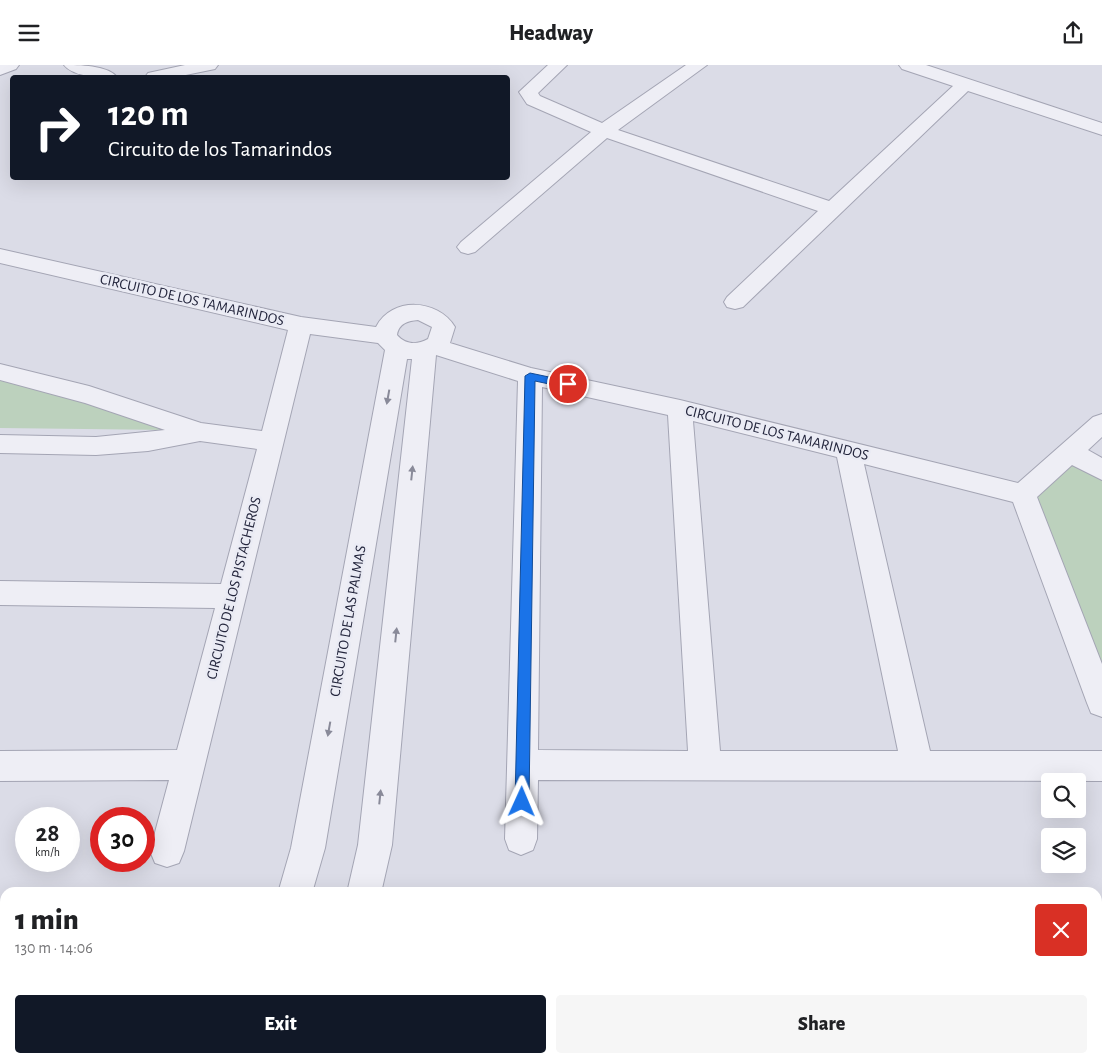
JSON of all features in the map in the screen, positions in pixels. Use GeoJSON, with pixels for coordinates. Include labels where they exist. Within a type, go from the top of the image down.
{"type":"FeatureCollection","features":[{"type":"Feature","properties":{"kind":"street"},"geometry":{"type":"LineString","coordinates":[[0,70],[10,65]]}},
{"type":"Feature","properties":{"kind":"street"},"geometry":{"type":"LineString","coordinates":[[74,65],[102,75]]}},
{"type":"Feature","properties":{"kind":"street"},"geometry":{"type":"LineString","coordinates":[[183,74],[209,65]]}},
{"type":"Feature","properties":{"kind":"street"},"geometry":{"type":"LineString","coordinates":[[558,65],[530,89],[528,95],[533,100],[604,131],[834,210]]}},
{"type":"Feature","properties":{"kind":"street"},"geometry":{"type":"LineString","coordinates":[[468,247],[604,131],[698,65]]}},
{"type":"Feature","properties":{"kind":"street"},"geometry":{"type":"LineString","coordinates":[[908,65],[1102,129]]}},
{"type":"Feature","properties":{"kind":"street"},"geometry":{"type":"LineString","coordinates":[[735,302],[965,84]]}},
{"type":"Feature","properties":{"kind":"street","name":"CIRCUITO DE LOS TAMARINDOS"},"geometry":{"type":"LineString","coordinates":[[0,256],[302,325],[391,343]]}},
{"type":"Feature","properties":{"kind":"street"},"geometry":{"type":"LineString","coordinates":[[408,313],[428,313],[436,317],[444,327],[440,341],[429,348],[406,352],[391,343],[386,329],[396,317],[408,313]]}},
{"type":"Feature","properties":{"kind":"street","name":"CIRCUITO DE LOS PISTACHEROS"},"geometry":{"type":"LineString","coordinates":[[167,851],[302,325]]}},
{"type":"Feature","properties":{"kind":"street","name":"CIRCUITO DE LAS PALMAS"},"geometry":{"type":"LineString","coordinates":[[297,887],[308,848],[391,343]]}},
{"type":"Feature","properties":{"kind":"street"},"geometry":{"type":"LineString","coordinates":[[365,887],[375,845],[429,348]]}},
{"type":"Feature","properties":{"kind":"street","name":"CIRCUITO DE LOS TAMARINDOS"},"geometry":{"type":"LineString","coordinates":[[429,348],[530,376],[680,409],[1023,494]]}},
{"type":"Feature","properties":{"kind":"street"},"geometry":{"type":"LineString","coordinates":[[0,372],[89,395],[200,432],[272,442]]}},
{"type":"Feature","properties":{"kind":"street"},"geometry":{"type":"LineString","coordinates":[[521,839],[530,376]]}},
{"type":"Feature","properties":{"kind":"street"},"geometry":{"type":"LineString","coordinates":[[680,409],[705,765]]}},
{"type":"Feature","properties":{"kind":"street"},"geometry":{"type":"LineString","coordinates":[[1102,423],[1023,494],[1102,703]]}},
{"type":"Feature","properties":{"kind":"street"},"geometry":{"type":"LineString","coordinates":[[0,444],[96,446],[148,442],[200,432]]}},
{"type":"Feature","properties":{"kind":"street"},"geometry":{"type":"LineString","coordinates":[[848,451],[917,765]]}},
{"type":"Feature","properties":{"kind":"street"},"geometry":{"type":"LineString","coordinates":[[1070,451],[1102,469]]}},
{"type":"Feature","properties":{"kind":"street"},"geometry":{"type":"LineString","coordinates":[[0,593],[232,596]]}},
{"type":"Feature","properties":{"kind":"street"},"geometry":{"type":"LineString","coordinates":[[0,766],[189,765]]}},
{"type":"Feature","properties":{"kind":"street"},"geometry":{"type":"LineString","coordinates":[[523,765],[1102,766]]}},
{"type":"Feature","properties":{"kind":"green space"},"geometry":{"type":"Polygon","coordinates":[[[0,379],[114,407],[169,430],[0,428],[0,379]]]}},
{"type":"Feature","properties":{"kind":"green space"},"geometry":{"type":"Polygon","coordinates":[[[1073,459],[1102,476],[1102,672],[1037,496],[1073,459]]]}},
{"type":"Feature","properties":{"kind":"route"},"geometry":{"type":"LineString","coordinates":[[522,802],[530,376],[568,384]]}}]}
